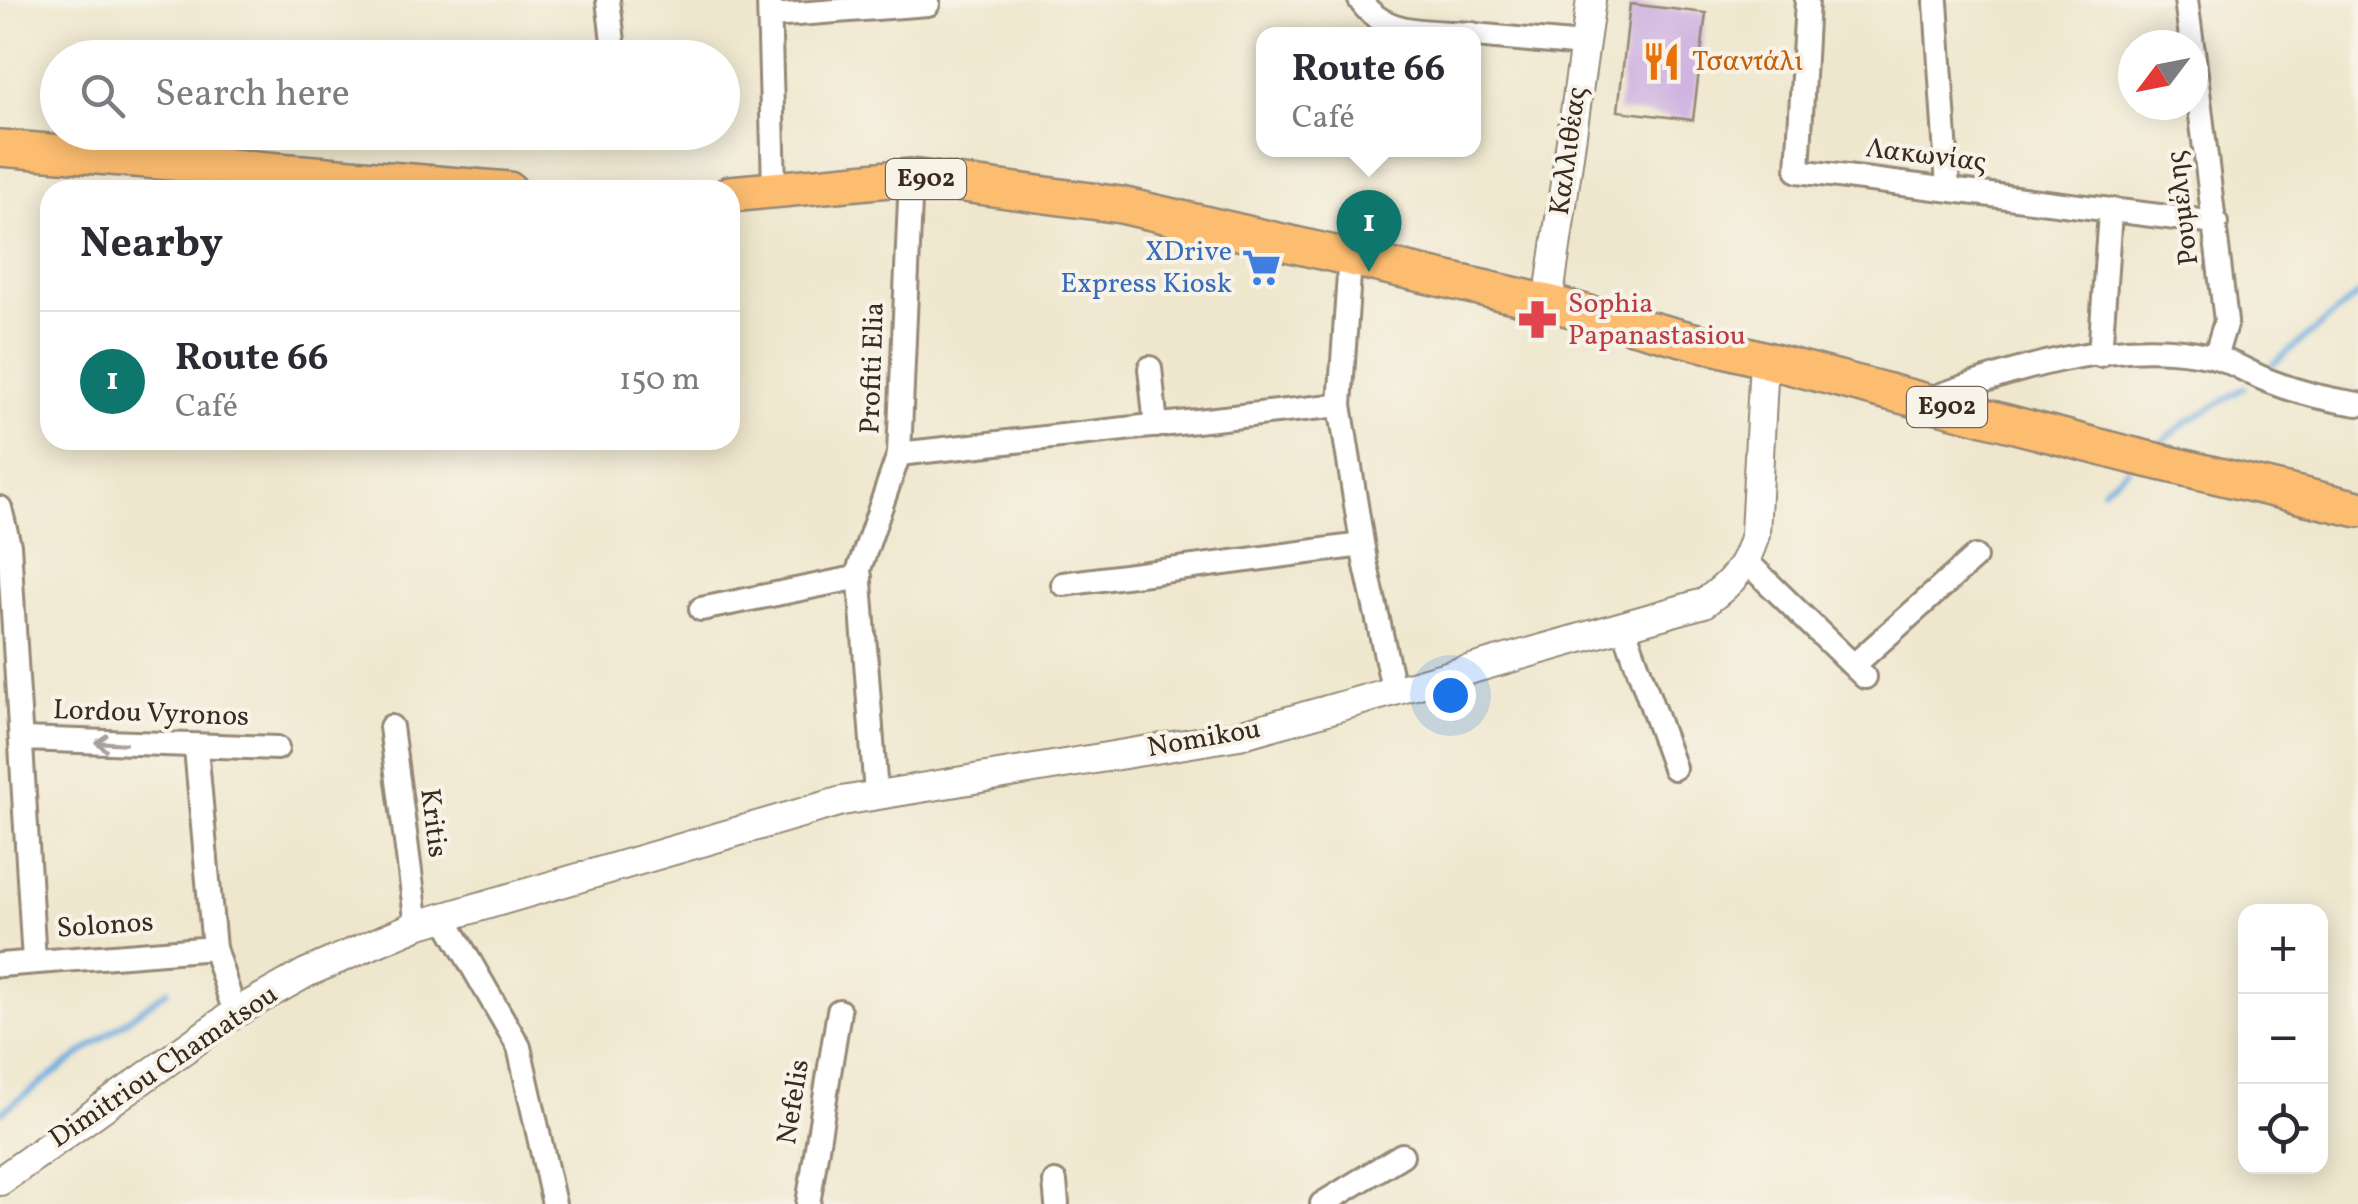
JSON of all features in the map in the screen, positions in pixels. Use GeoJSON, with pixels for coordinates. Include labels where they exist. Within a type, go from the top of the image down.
{"type":"FeatureCollection","features":[{"type":"Feature","properties":{"kind":"main road"},"geometry":{"type":"LineString","coordinates":[[0,148],[284,180]]}},
{"type":"Feature","properties":{"kind":"main road","name":"E902"},"geometry":{"type":"LineString","coordinates":[[740,192],[911,177],[1120,205],[1548,302],[2144,458],[2358,509]]}},
{"type":"Feature","properties":{"kind":"street"},"geometry":{"type":"LineString","coordinates":[[608,0],[613,40]]}},
{"type":"Feature","properties":{"kind":"street"},"geometry":{"type":"LineString","coordinates":[[774,187],[770,8],[928,4],[928,0]]}},
{"type":"Feature","properties":{"kind":"street"},"geometry":{"type":"LineString","coordinates":[[1360,0],[1368,12],[1388,27]]}},
{"type":"Feature","properties":{"kind":"street","name":"Καλλιθέας"},"geometry":{"type":"LineString","coordinates":[[1548,302],[1591,0]]}},
{"type":"Feature","properties":{"kind":"street","name":"Λακωνίας"},"geometry":{"type":"LineString","coordinates":[[1807,0],[1798,171],[2216,223]]}},
{"type":"Feature","properties":{"kind":"street","name":"Ρουμέλης"},"geometry":{"type":"LineString","coordinates":[[2186,0],[2190,30]]}},
{"type":"Feature","properties":{"kind":"street"},"geometry":{"type":"LineString","coordinates":[[1936,2],[1948,187]]}},
{"type":"Feature","properties":{"kind":"street"},"geometry":{"type":"LineString","coordinates":[[1481,36],[1583,45]]}},
{"type":"Feature","properties":{"kind":"street","name":"Ρουμέλης"},"geometry":{"type":"LineString","coordinates":[[2202,120],[2226,321],[2216,357]]}},
{"type":"Feature","properties":{"kind":"street","name":"Profiti Elia"},"geometry":{"type":"LineString","coordinates":[[876,794],[860,577],[870,526],[899,454],[911,177]]}},
{"type":"Feature","properties":{"kind":"street"},"geometry":{"type":"LineString","coordinates":[[2100,355],[2110,212]]}},
{"type":"Feature","properties":{"kind":"street"},"geometry":{"type":"LineString","coordinates":[[1350,260],[1340,405],[1362,545],[1393,688]]}},
{"type":"Feature","properties":{"kind":"street"},"geometry":{"type":"LineString","coordinates":[[1924,400],[2006,372],[2100,355],[2170,350],[2216,357],[2270,382],[2358,404]]}},
{"type":"Feature","properties":{"kind":"street"},"geometry":{"type":"LineString","coordinates":[[1764,360],[1755,534],[1748,562],[1859,671],[1976,558]]}},
{"type":"Feature","properties":{"kind":"street"},"geometry":{"type":"LineString","coordinates":[[1150,368],[1156,426]]}},
{"type":"Feature","properties":{"kind":"street"},"geometry":{"type":"LineString","coordinates":[[899,454],[1340,405]]}},
{"type":"Feature","properties":{"kind":"street"},"geometry":{"type":"LineString","coordinates":[[0,508],[9,545],[24,739],[34,960]]}},
{"type":"Feature","properties":{"kind":"street"},"geometry":{"type":"LineString","coordinates":[[1062,584],[1362,545]]}},
{"type":"Feature","properties":{"kind":"street","name":"Nomikou"},"geometry":{"type":"LineString","coordinates":[[444,917],[876,794],[1239,735],[1393,688],[1704,603],[1729,586],[1748,562]]}},
{"type":"Feature","properties":{"kind":"street"},"geometry":{"type":"LineString","coordinates":[[701,609],[860,577]]}},
{"type":"Feature","properties":{"kind":"street"},"geometry":{"type":"LineString","coordinates":[[1624,625],[1674,768]]}},
{"type":"Feature","properties":{"kind":"street","name":"Kritis"},"geometry":{"type":"LineString","coordinates":[[392,727],[417,926]]}},
{"type":"Feature","properties":{"kind":"street","name":"Lordou Vyronos"},"geometry":{"type":"LineString","coordinates":[[24,739],[277,748]]}},
{"type":"Feature","properties":{"kind":"street"},"geometry":{"type":"LineString","coordinates":[[196,748],[214,948],[235,1013]]}},
{"type":"Feature","properties":{"kind":"street"},"geometry":{"type":"LineString","coordinates":[[444,917],[519,1047],[554,1204]]}},
{"type":"Feature","properties":{"kind":"street","name":"Dimitriou Chamatsou"},"geometry":{"type":"LineString","coordinates":[[0,1180],[235,1013],[306,972],[444,917]]}},
{"type":"Feature","properties":{"kind":"street","name":"Solonos"},"geometry":{"type":"LineString","coordinates":[[0,966],[34,960],[214,948]]}},
{"type":"Feature","properties":{"kind":"street","name":"Nefelis"},"geometry":{"type":"LineString","coordinates":[[808,1204],[840,1011]]}},
{"type":"Feature","properties":{"kind":"street"},"geometry":{"type":"LineString","coordinates":[[1322,1204],[1402,1155]]}},
{"type":"Feature","properties":{"kind":"building","name":"Τσαντάλι"},"geometry":{"type":"Polygon","coordinates":[[[1630,4],[1706,13],[1693,120],[1618,111],[1630,4]]]}},
{"type":"Feature","properties":{"kind":"waterway"},"geometry":{"type":"LineString","coordinates":[[2273,364],[2358,295]]}},
{"type":"Feature","properties":{"kind":"waterway"},"geometry":{"type":"LineString","coordinates":[[2154,448],[2185,423],[2244,388]]}},
{"type":"Feature","properties":{"kind":"waterway"},"geometry":{"type":"LineString","coordinates":[[2103,489],[2128,469]]}},
{"type":"Feature","properties":{"kind":"waterway"},"geometry":{"type":"LineString","coordinates":[[0,1113],[168,990]]}},
{"type":"Feature","properties":{"kind":"place","name":"Τσαντάλι"},"geometry":{"type":"Point","coordinates":[1662,62]}},
{"type":"Feature","properties":{"kind":"place","name":"XDrive Express Kiosk"},"geometry":{"type":"Point","coordinates":[1262,268]}},
{"type":"Feature","properties":{"kind":"place","name":"Route 66"},"geometry":{"type":"Point","coordinates":[1369,272]}},
{"type":"Feature","properties":{"kind":"place","name":"Sophia Papanastasiou"},"geometry":{"type":"Point","coordinates":[1538,320]}}]}
